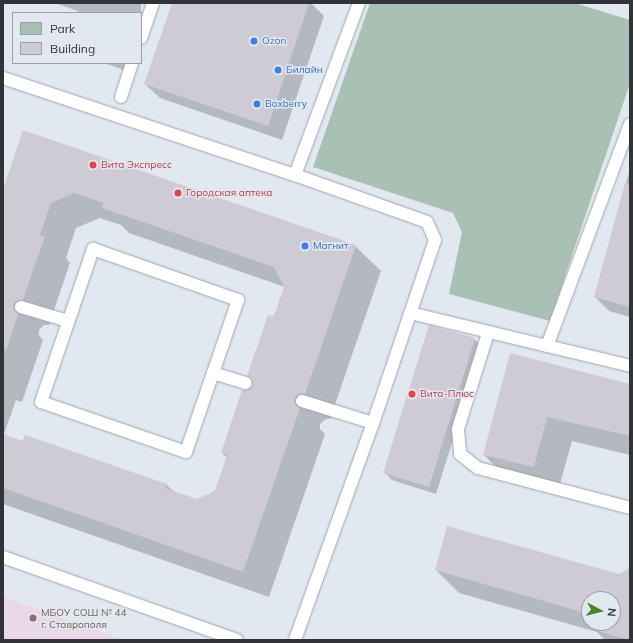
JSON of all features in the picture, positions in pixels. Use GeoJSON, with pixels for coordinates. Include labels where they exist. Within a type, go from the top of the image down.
{"type":"FeatureCollection","features":[{"type":"Feature","properties":{"kind":"lane"},"geometry":{"type":"LineString","coordinates":[[142,35],[153,3]]}},
{"type":"Feature","properties":{"kind":"lane"},"geometry":{"type":"LineString","coordinates":[[295,175],[359,3]]}},
{"type":"Feature","properties":{"kind":"lane"},"geometry":{"type":"LineString","coordinates":[[121,97],[132,64]]}},
{"type":"Feature","properties":{"kind":"lane"},"geometry":{"type":"LineString","coordinates":[[3,78],[295,175],[427,222],[435,240],[373,423],[295,640]]}},
{"type":"Feature","properties":{"kind":"lane"},"geometry":{"type":"LineString","coordinates":[[547,346],[629,130]]}},
{"type":"Feature","properties":{"kind":"lane"},"geometry":{"type":"LineString","coordinates":[[93,250],[238,300],[212,373],[186,452],[41,402],[93,250]]}},
{"type":"Feature","properties":{"kind":"lane"},"geometry":{"type":"LineString","coordinates":[[21,307],[68,321]]}},
{"type":"Feature","properties":{"kind":"lane"},"geometry":{"type":"LineString","coordinates":[[410,313],[630,366]]}},
{"type":"Feature","properties":{"kind":"lane"},"geometry":{"type":"LineString","coordinates":[[488,333],[458,429],[460,454],[478,468],[630,508]]}},
{"type":"Feature","properties":{"kind":"lane"},"geometry":{"type":"LineString","coordinates":[[212,373],[245,383]]}},
{"type":"Feature","properties":{"kind":"lane"},"geometry":{"type":"LineString","coordinates":[[302,401],[373,423]]}},
{"type":"Feature","properties":{"kind":"lane"},"geometry":{"type":"LineString","coordinates":[[3,557],[237,640]]}},
{"type":"Feature","properties":{"kind":"shaded area","name":"МБОУ СОШ № 44 г. Ставрополя"},"geometry":{"type":"Polygon","coordinates":[[[3,597],[124,640],[3,640],[3,597]]]}},
{"type":"Feature","properties":{"kind":"green space"},"geometry":{"type":"Polygon","coordinates":[[[370,3],[575,3],[630,20],[630,83],[550,321],[449,294],[462,232],[453,213],[313,167],[370,3]]]}},
{"type":"Feature","properties":{"kind":"building"},"geometry":{"type":"Polygon","coordinates":[[[172,3],[309,3],[268,126],[144,84],[172,3]]]}},
{"type":"Feature","properties":{"kind":"building"},"geometry":{"type":"Polygon","coordinates":[[[23,130],[356,245],[305,394],[300,394],[295,398],[295,403],[300,408],[243,572],[3,488],[3,434],[23,441],[25,435],[167,484],[165,488],[197,499],[215,491],[227,455],[221,453],[242,390],[247,390],[252,386],[252,381],[247,376],[268,315],[274,316],[284,287],[274,267],[102,208],[104,203],[74,193],[51,203],[40,235],[45,236],[23,300],[19,300],[14,304],[14,309],[18,314],[6,351],[3,350],[3,189],[23,130]]]}},
{"type":"Feature","properties":{"kind":"building"},"geometry":{"type":"Polygon","coordinates":[[[625,183],[630,184],[630,307],[594,297],[625,183]]]}},
{"type":"Feature","properties":{"kind":"building"},"geometry":{"type":"Polygon","coordinates":[[[429,325],[475,338],[429,487],[383,473],[429,325]]]}},
{"type":"Feature","properties":{"kind":"building"},"geometry":{"type":"Polygon","coordinates":[[[510,353],[630,384],[630,436],[547,417],[534,467],[483,455],[510,353]]]}},
{"type":"Feature","properties":{"kind":"building"},"geometry":{"type":"Polygon","coordinates":[[[447,526],[619,574],[630,568],[630,640],[598,631],[621,631],[621,591],[581,591],[581,612],[435,570],[447,526]]]}},
{"type":"Feature","properties":{"kind":"place","name":"Ozon"},"geometry":{"type":"Point","coordinates":[254,41]}},
{"type":"Feature","properties":{"kind":"place","name":"Билайн"},"geometry":{"type":"Point","coordinates":[278,70]}},
{"type":"Feature","properties":{"kind":"place","name":"Boxberry"},"geometry":{"type":"Point","coordinates":[257,104]}},
{"type":"Feature","properties":{"kind":"place","name":"Вита Экспресс"},"geometry":{"type":"Point","coordinates":[93,165]}},
{"type":"Feature","properties":{"kind":"place","name":"Городская аптека"},"geometry":{"type":"Point","coordinates":[178,193]}},
{"type":"Feature","properties":{"kind":"place","name":"Магнит"},"geometry":{"type":"Point","coordinates":[305,246]}},
{"type":"Feature","properties":{"kind":"place","name":"Вита-Плюс"},"geometry":{"type":"Point","coordinates":[412,394]}},
{"type":"Feature","properties":{"kind":"place","name":"МБОУ СОШ № 44 г. Ставрополя"},"geometry":{"type":"Point","coordinates":[33,618]}}]}
